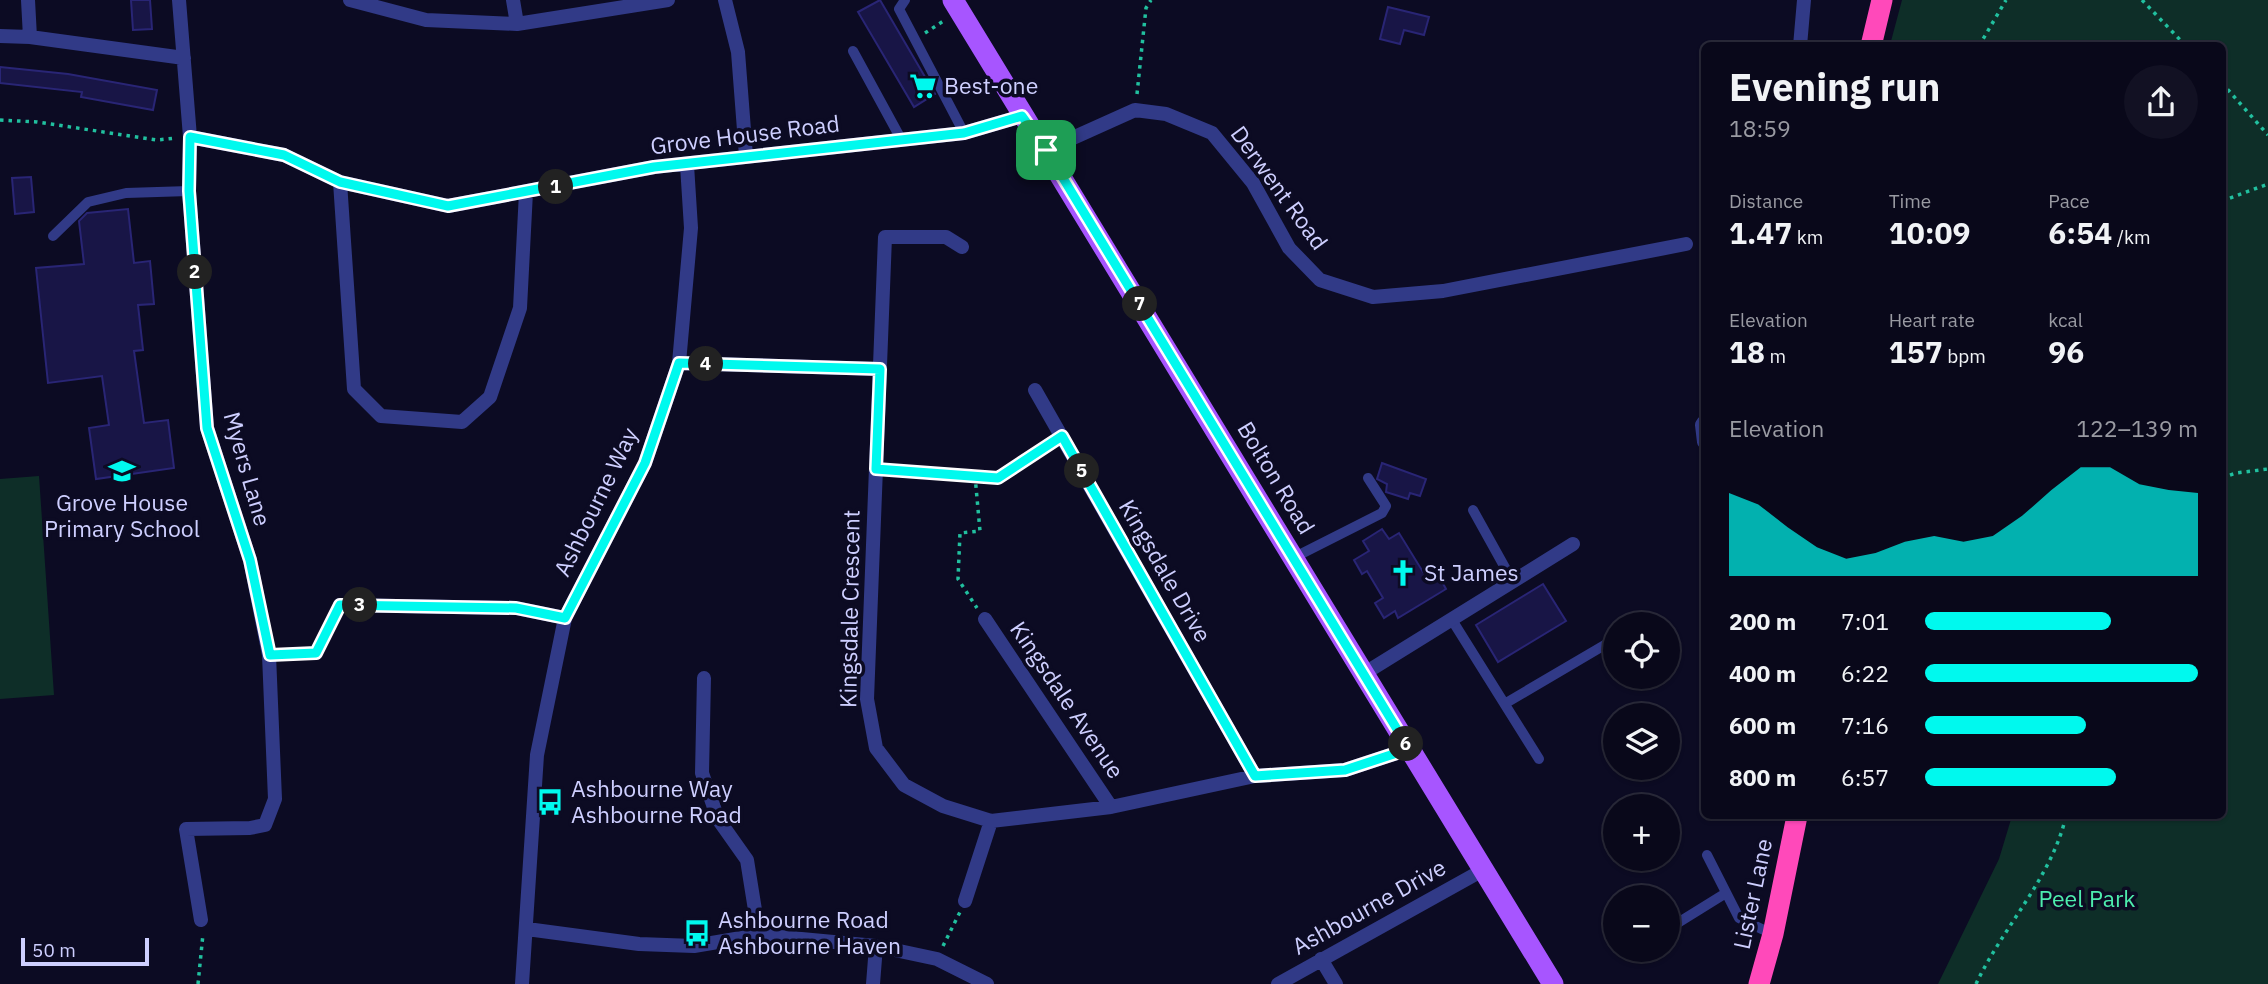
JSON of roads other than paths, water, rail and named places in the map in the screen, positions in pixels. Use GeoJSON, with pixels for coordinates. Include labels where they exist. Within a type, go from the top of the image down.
{"type":"FeatureCollection","features":[{"type":"Feature","properties":{"kind":"highway"},"geometry":{"type":"LineString","coordinates":[[1872,42],[1882,0]]}},
{"type":"Feature","properties":{"kind":"highway","name":"Lister Lane"},"geometry":{"type":"LineString","coordinates":[[1759,984],[1773,934],[1796,819]]}},
{"type":"Feature","properties":{"kind":"main road","name":"Bolton Road"},"geometry":{"type":"LineString","coordinates":[[956,6],[1553,984]]}},
{"type":"Feature","properties":{"kind":"street"},"geometry":{"type":"LineString","coordinates":[[28,0],[30,37]]}},
{"type":"Feature","properties":{"kind":"street","name":"Myers Lane"},"geometry":{"type":"LineString","coordinates":[[180,0],[190,137],[189,191],[207,428],[250,560],[270,655],[275,800],[265,825],[186,830],[201,920]]}},
{"type":"Feature","properties":{"kind":"street"},"geometry":{"type":"LineString","coordinates":[[350,0],[426,20],[517,24],[668,0]]}},
{"type":"Feature","properties":{"kind":"street"},"geometry":{"type":"LineString","coordinates":[[513,0],[517,24]]}},
{"type":"Feature","properties":{"kind":"street"},"geometry":{"type":"LineString","coordinates":[[725,0],[738,52],[746,156]]}},
{"type":"Feature","properties":{"kind":"street"},"geometry":{"type":"LineString","coordinates":[[1800,42],[1804,0]]}},
{"type":"Feature","properties":{"kind":"street"},"geometry":{"type":"LineString","coordinates":[[0,37],[30,37],[184,58]]}},
{"type":"Feature","properties":{"kind":"street","name":"Derwent Road"},"geometry":{"type":"LineString","coordinates":[[1046,150],[1135,110],[1166,114],[1212,133],[1254,183],[1289,248],[1320,280],[1373,297],[1443,291],[1686,243]]}},
{"type":"Feature","properties":{"kind":"street","name":"Grove House Road"},"geometry":{"type":"LineString","coordinates":[[190,137],[284,155],[340,182],[448,206],[654,167],[964,133],[1022,116]]}},
{"type":"Feature","properties":{"kind":"street","name":"Ashbourne Way"},"geometry":{"type":"LineString","coordinates":[[522,984],[537,755],[565,618],[645,463],[679,363],[691,228],[687,165]]}},
{"type":"Feature","properties":{"kind":"street"},"geometry":{"type":"LineString","coordinates":[[340,182],[354,389],[381,416],[463,422],[490,397],[520,307],[526,192]]}},
{"type":"Feature","properties":{"kind":"street","name":"Kingsdale Crescent"},"geometry":{"type":"LineString","coordinates":[[962,247],[946,237],[885,237],[867,699],[876,748],[904,785],[943,806],[991,821],[1111,807],[1255,776],[1345,770],[1409,749]]}},
{"type":"Feature","properties":{"kind":"street"},"geometry":{"type":"LineString","coordinates":[[679,363],[880,369]]}},
{"type":"Feature","properties":{"kind":"street","name":"Kingsdale Drive"},"geometry":{"type":"LineString","coordinates":[[1035,390],[1255,776]]}},
{"type":"Feature","properties":{"kind":"street"},"geometry":{"type":"LineString","coordinates":[[1365,673],[1573,544]]}},
{"type":"Feature","properties":{"kind":"street"},"geometry":{"type":"LineString","coordinates":[[340,605],[516,608],[565,618]]}},
{"type":"Feature","properties":{"kind":"street","name":"Kingsdale Avenue"},"geometry":{"type":"LineString","coordinates":[[985,619],[1111,807]]}},
{"type":"Feature","properties":{"kind":"street"},"geometry":{"type":"LineString","coordinates":[[704,678],[702,773],[718,819],[747,860],[759,935]]}},
{"type":"Feature","properties":{"kind":"street"},"geometry":{"type":"LineString","coordinates":[[965,901],[991,821]]}},
{"type":"Feature","properties":{"kind":"street","name":"Ashbourne Drive"},"geometry":{"type":"LineString","coordinates":[[1278,984],[1483,870]]}},
{"type":"Feature","properties":{"kind":"street"},"geometry":{"type":"LineString","coordinates":[[527,929],[639,944],[694,946],[759,935],[876,946],[937,959],[987,984]]}},
{"type":"Feature","properties":{"kind":"street"},"geometry":{"type":"LineString","coordinates":[[873,984],[876,946]]}},
{"type":"Feature","properties":{"kind":"street"},"geometry":{"type":"LineString","coordinates":[[1321,958],[1336,984]]}},
{"type":"Feature","properties":{"kind":"lane"},"geometry":{"type":"LineString","coordinates":[[905,0],[899,9],[964,133]]}},
{"type":"Feature","properties":{"kind":"lane"},"geometry":{"type":"LineString","coordinates":[[853,51],[901,139]]}},
{"type":"Feature","properties":{"kind":"lane"},"geometry":{"type":"LineString","coordinates":[[53,236],[88,202],[126,193],[189,191]]}},
{"type":"Feature","properties":{"kind":"lane"},"geometry":{"type":"LineString","coordinates":[[1293,558],[1382,513],[1386,506],[1368,478]]}},
{"type":"Feature","properties":{"kind":"lane"},"geometry":{"type":"LineString","coordinates":[[1473,510],[1513,582]]}},
{"type":"Feature","properties":{"kind":"lane"},"geometry":{"type":"LineString","coordinates":[[1452,620],[1539,759]]}},
{"type":"Feature","properties":{"kind":"lane"},"geometry":{"type":"LineString","coordinates":[[1506,704],[1603,646]]}},
{"type":"Feature","properties":{"kind":"lane"},"geometry":{"type":"LineString","coordinates":[[1707,855],[1739,918],[1773,934]]}},
{"type":"Feature","properties":{"kind":"lane"},"geometry":{"type":"LineString","coordinates":[[1680,922],[1726,893]]}},
{"type":"Feature","properties":{"kind":"place","name":"Best-one"},"geometry":{"type":"Point","coordinates":[923,86]}},
{"type":"Feature","properties":{"kind":"place","name":"Grove House Primary School"},"geometry":{"type":"Point","coordinates":[122,471]}},
{"type":"Feature","properties":{"kind":"place","name":"St James"},"geometry":{"type":"Point","coordinates":[1403,573]}},
{"type":"Feature","properties":{"kind":"place","name":"Ashbourne Way Ashbourne Road"},"geometry":{"type":"Point","coordinates":[550,802]}},
{"type":"Feature","properties":{"kind":"place","name":"Ashbourne Road Ashbourne Haven"},"geometry":{"type":"Point","coordinates":[697,933]}},
{"type":"Feature","properties":{"kind":"park label","name":"Peel Park"},"geometry":{"type":"Point","coordinates":[2087,899]}}]}
